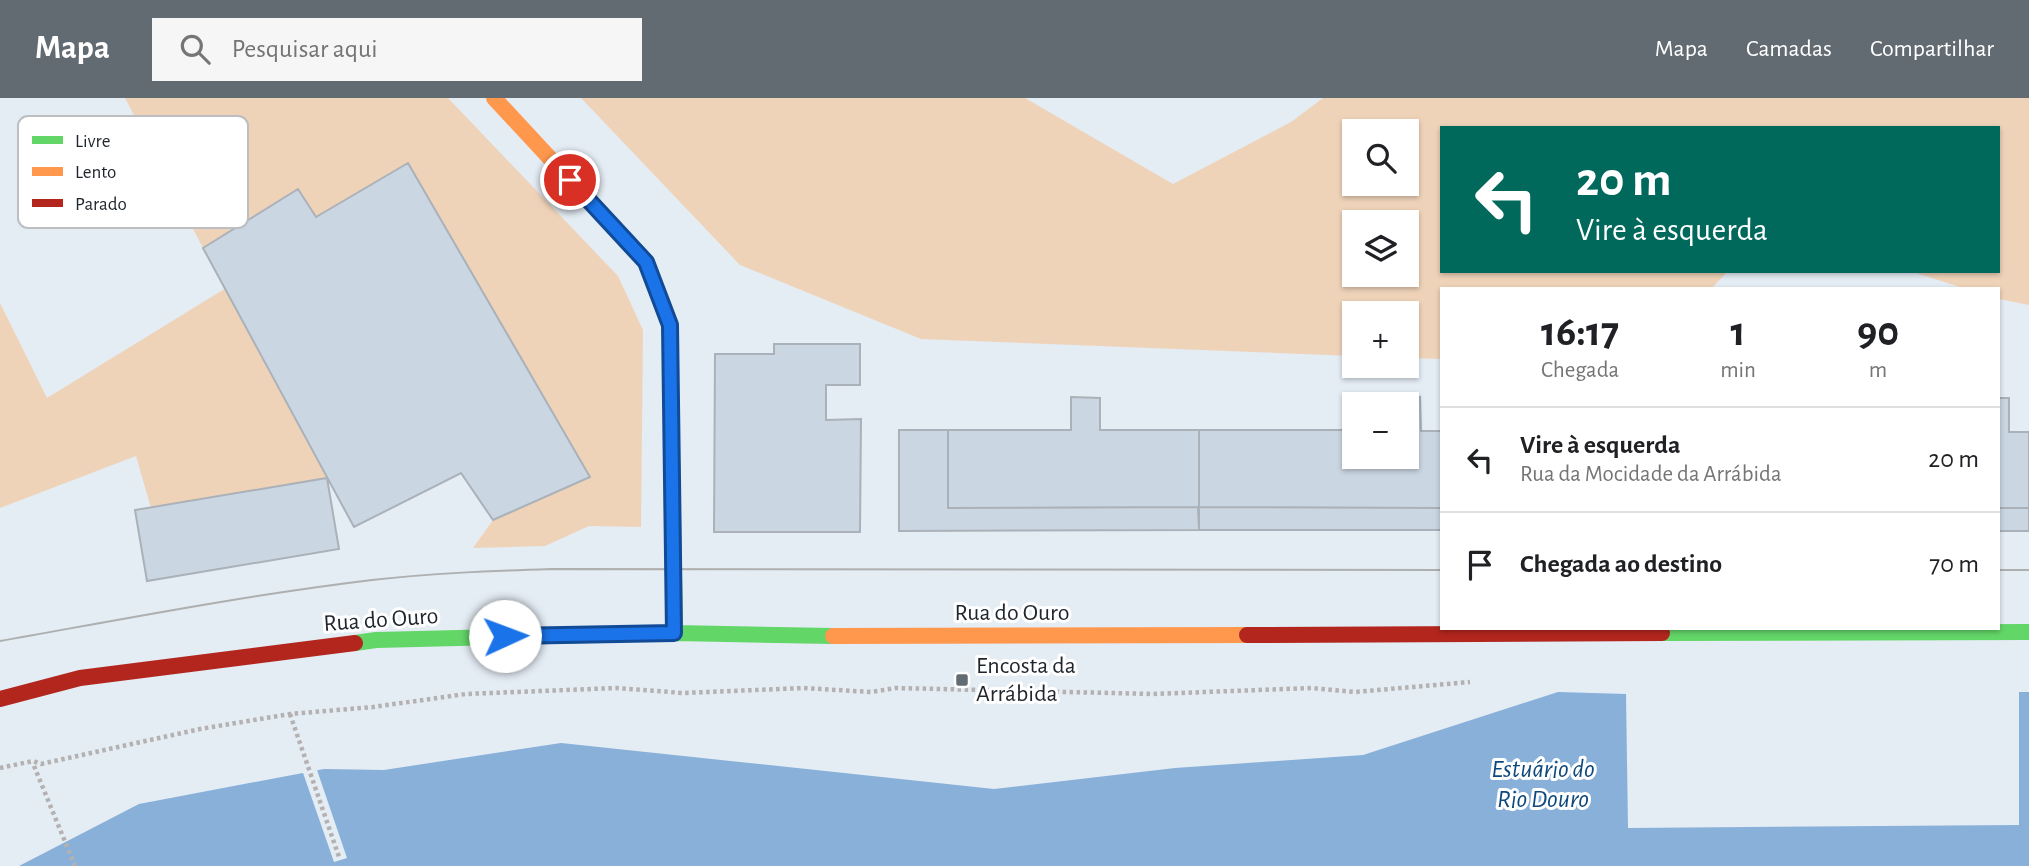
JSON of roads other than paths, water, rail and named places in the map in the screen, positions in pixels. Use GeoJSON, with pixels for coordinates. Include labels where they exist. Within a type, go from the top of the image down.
{"type":"FeatureCollection","features":[{"type":"Feature","properties":{"kind":"main road"},"geometry":{"type":"LineString","coordinates":[[494,98],[646,262],[670,325],[674,633]]}},
{"type":"Feature","properties":{"kind":"main road","name":"Rua do Ouro"},"geometry":{"type":"LineString","coordinates":[[0,699],[80,678],[376,640],[674,633],[823,636],[2029,632]]}},
{"type":"Feature","properties":{"kind":"water","name":"Estuário do Rio Douro"},"geometry":{"type":"Polygon","coordinates":[[[1558,692],[1626,694],[1628,828],[2019,825],[2019,692],[2029,692],[2029,866],[19,866],[139,804],[324,769],[384,770],[561,743],[994,789],[1175,768],[1363,755],[1558,692]]]}},
{"type":"Feature","properties":{"kind":"tram line"},"geometry":{"type":"LineString","coordinates":[[0,641],[279,593],[440,574],[552,569],[1440,570]]}},
{"type":"Feature","properties":{"kind":"tram line"},"geometry":{"type":"LineString","coordinates":[[2000,570],[2029,570]]}},
{"type":"Feature","properties":{"kind":"place","name":"Encosta da Arrábida"},"geometry":{"type":"Point","coordinates":[962,680]}}]}
